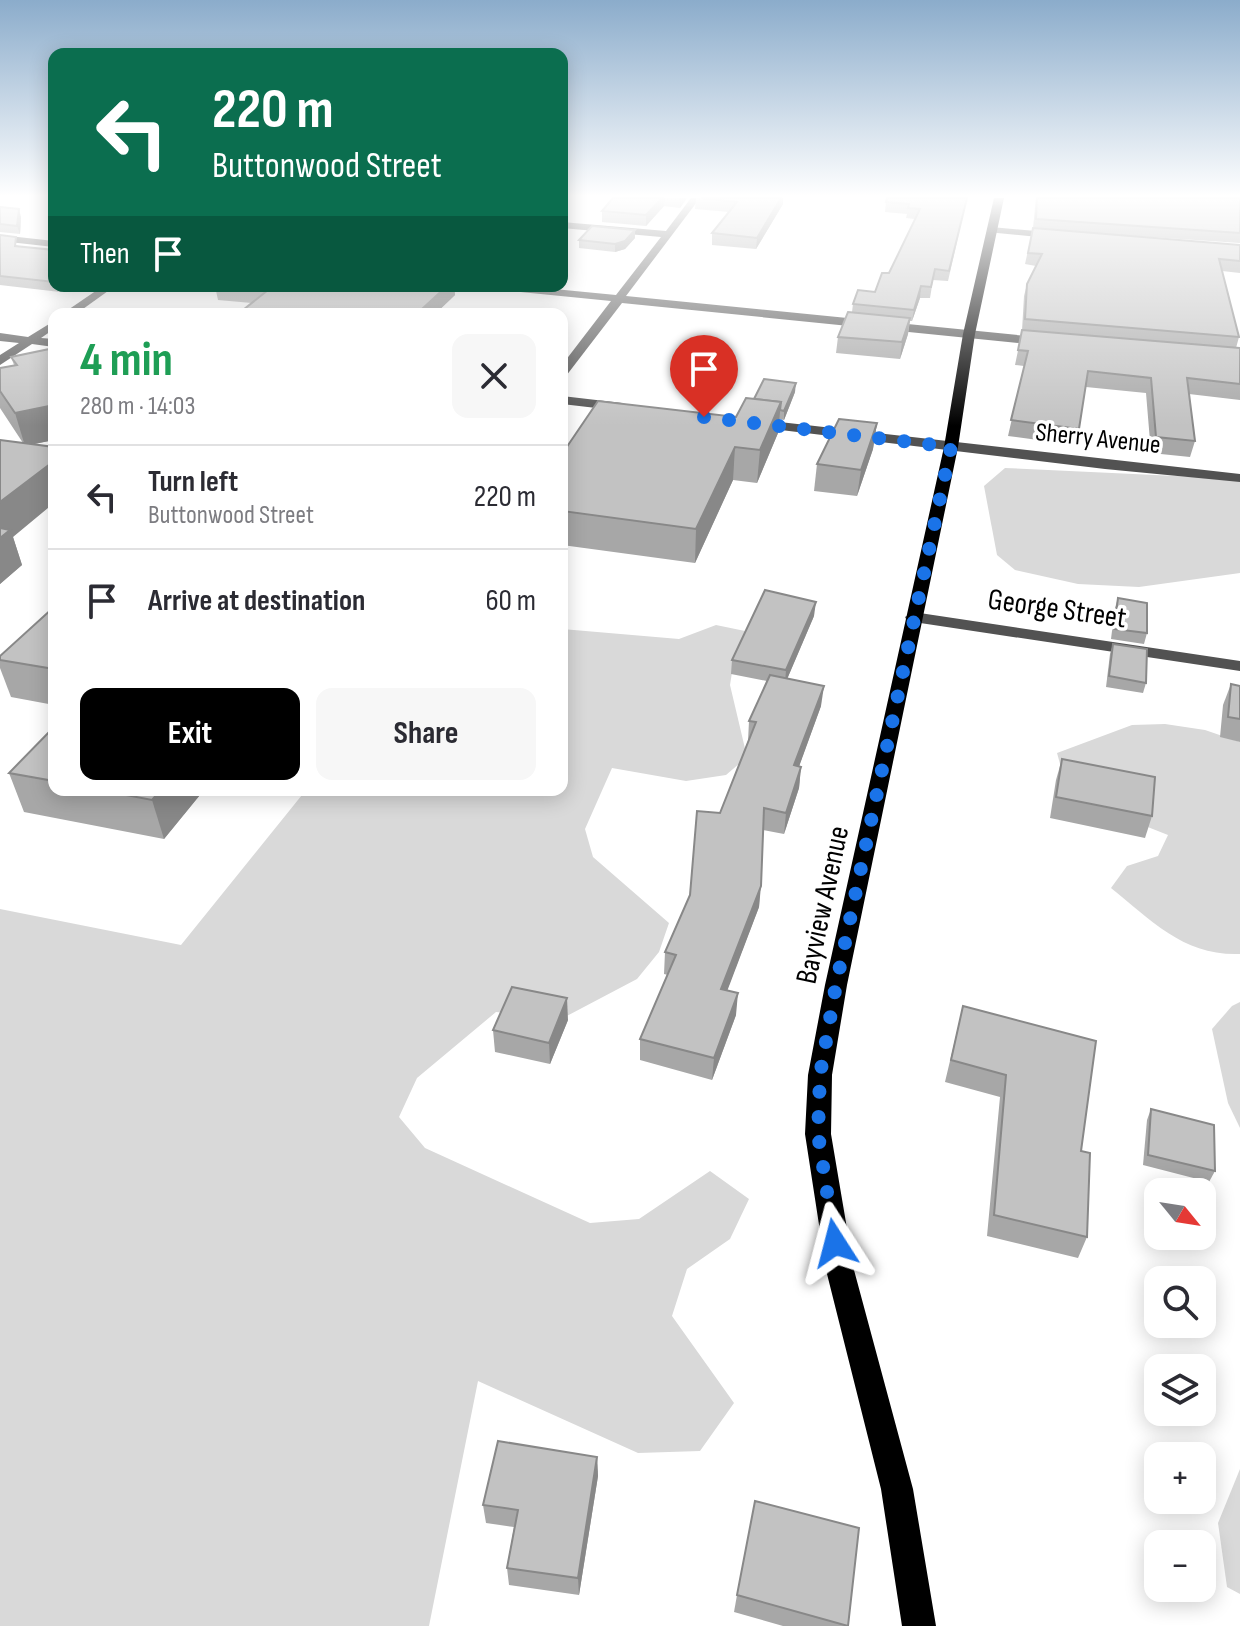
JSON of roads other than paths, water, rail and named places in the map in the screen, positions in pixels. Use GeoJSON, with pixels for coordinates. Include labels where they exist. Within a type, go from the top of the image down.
{"type":"FeatureCollection","features":[{"type":"Feature","properties":{"kind":"main road","name":"Bayview Avenue"},"geometry":{"type":"LineString","coordinates":[[919,1626],[897,1489],[840,1270],[818,1134],[820,1075],[836,985],[951,447],[982,274]]}},
{"type":"Feature","properties":{"kind":"street"},"geometry":{"type":"LineString","coordinates":[[568,365],[638,274]]}},
{"type":"Feature","properties":{"kind":"street"},"geometry":{"type":"LineString","coordinates":[[77,308],[101,292]]}},
{"type":"Feature","properties":{"kind":"street"},"geometry":{"type":"LineString","coordinates":[[555,292],[1060,343]]}},
{"type":"Feature","properties":{"kind":"street"},"geometry":{"type":"LineString","coordinates":[[0,361],[48,328]]}},
{"type":"Feature","properties":{"kind":"street"},"geometry":{"type":"LineString","coordinates":[[0,337],[48,342]]}},
{"type":"Feature","properties":{"kind":"street"},"geometry":{"type":"LineString","coordinates":[[568,401],[642,410]]}},
{"type":"Feature","properties":{"kind":"street","name":"Sherry Avenue"},"geometry":{"type":"LineString","coordinates":[[735,421],[1240,478]]}},
{"type":"Feature","properties":{"kind":"street","name":"George Street"},"geometry":{"type":"LineString","coordinates":[[913,617],[1240,666]]}}]}
